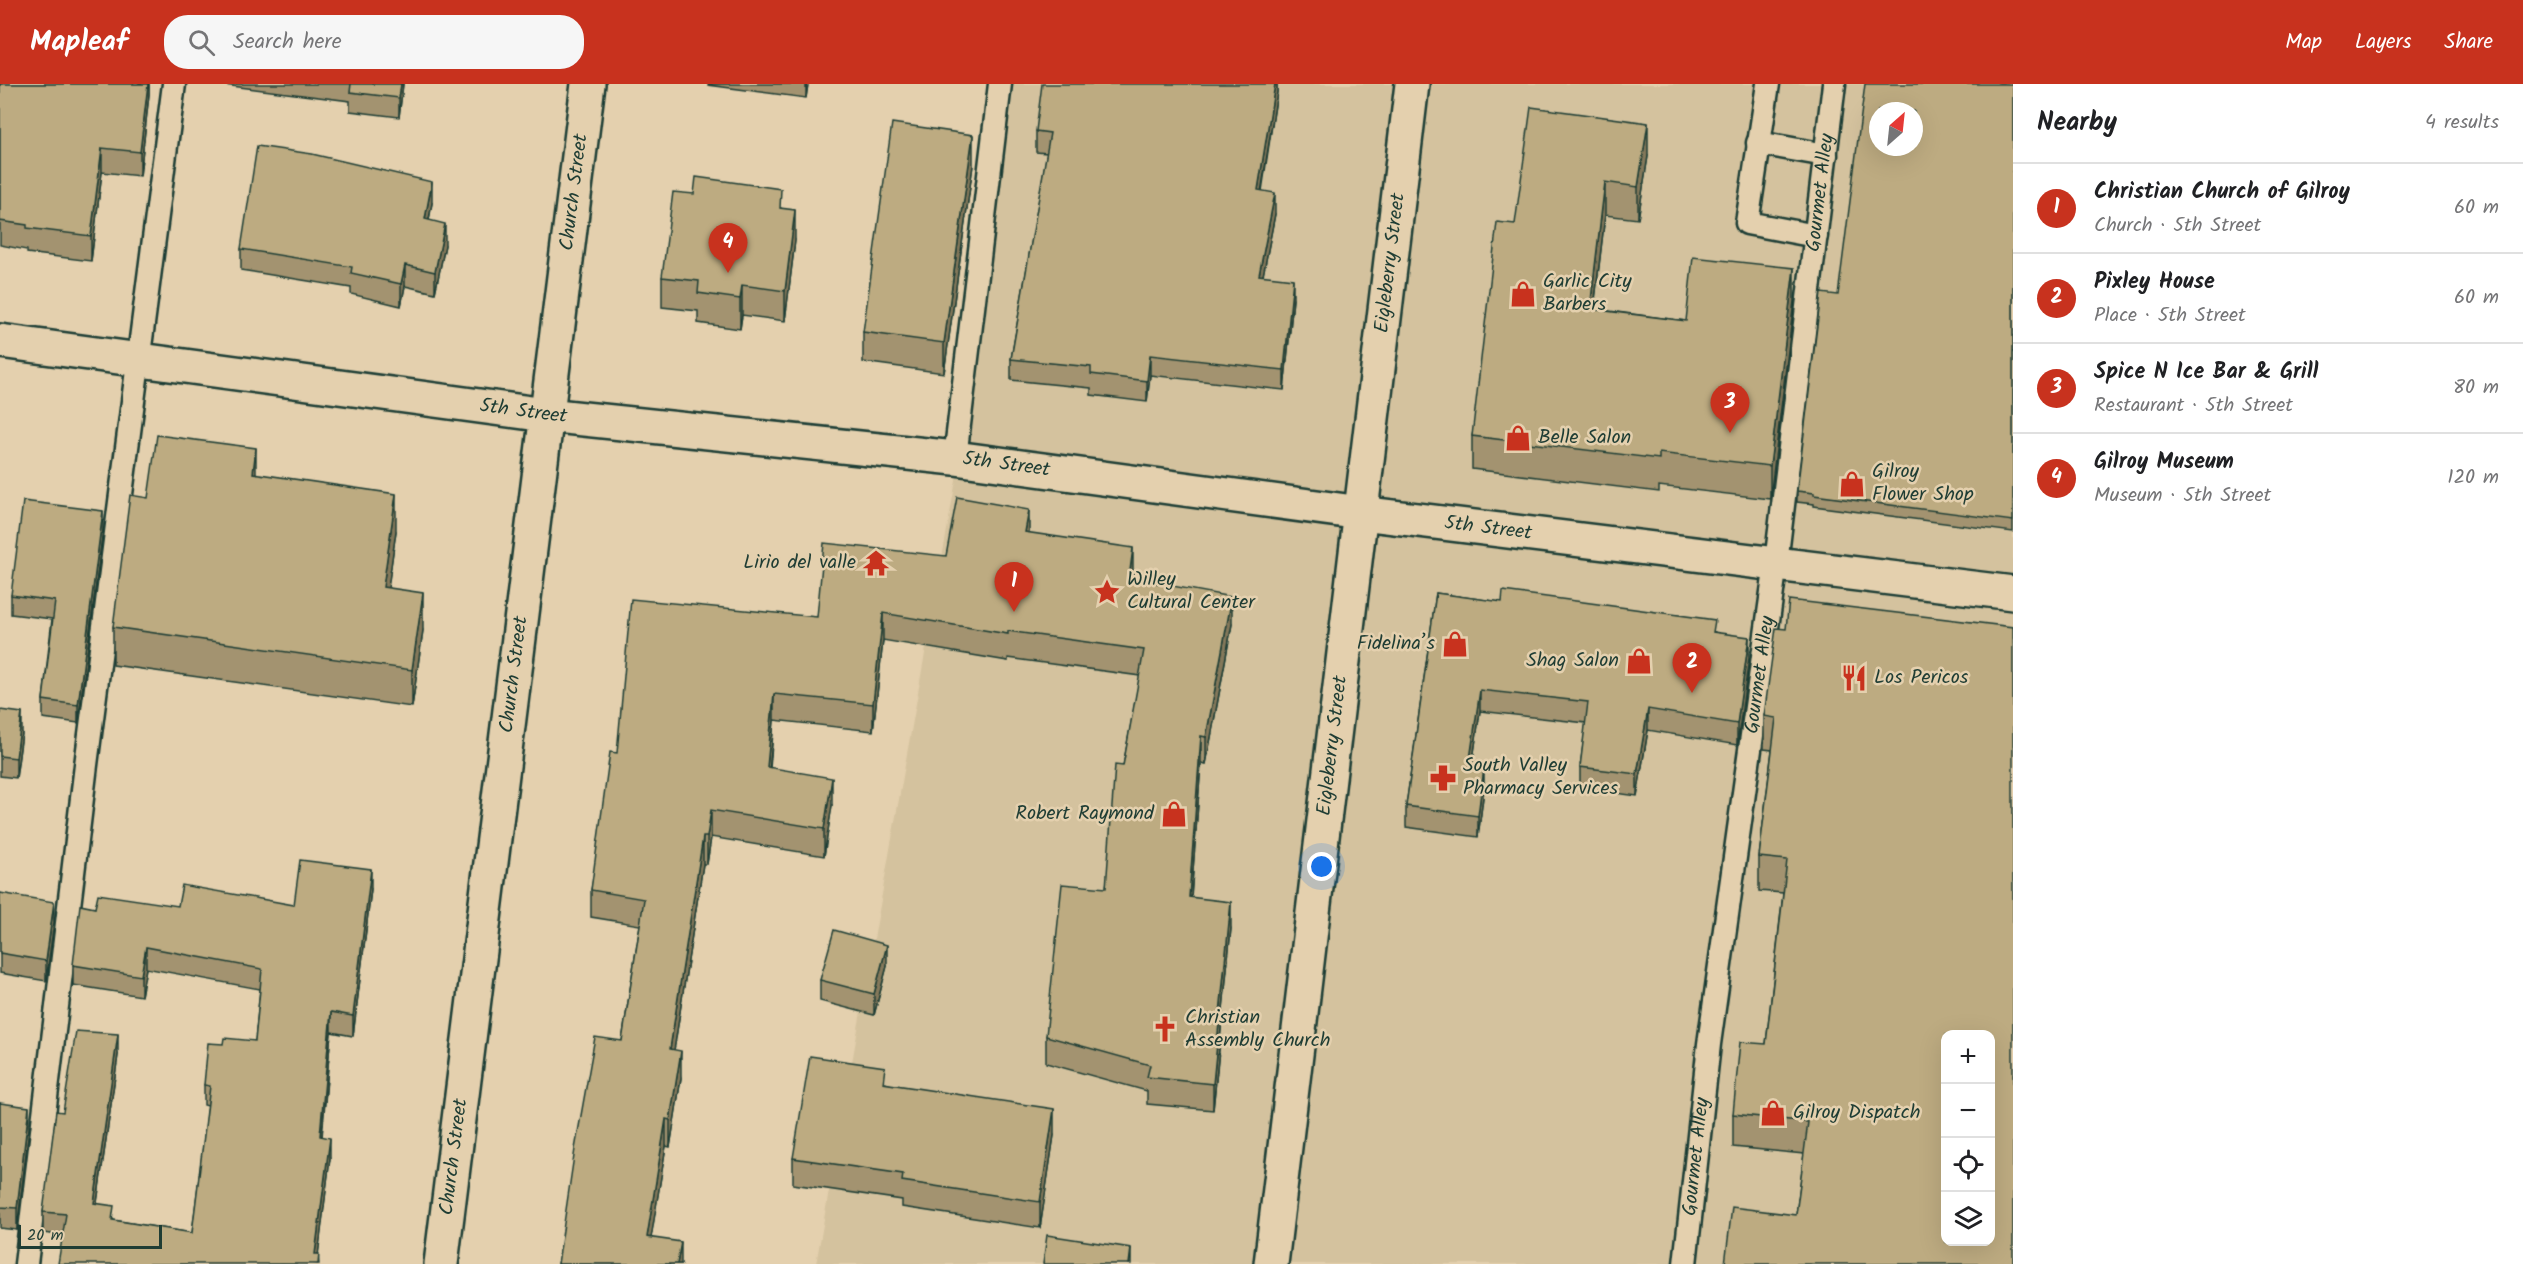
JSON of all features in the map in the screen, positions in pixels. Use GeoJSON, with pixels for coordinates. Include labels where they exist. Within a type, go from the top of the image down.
{"type":"FeatureCollection","features":[{"type":"Feature","properties":{"kind":"street","name":"Church Street"},"geometry":{"type":"LineString","coordinates":[[441,1264],[588,84]]}},
{"type":"Feature","properties":{"kind":"street","name":"Eigleberry Street"},"geometry":{"type":"LineString","coordinates":[[1271,1264],[1412,84]]}},
{"type":"Feature","properties":{"kind":"street","name":"5th Street"},"geometry":{"type":"LineString","coordinates":[[0,341],[546,415],[954,458],[1361,513],[2013,592]]}},
{"type":"Feature","properties":{"kind":"lane"},"geometry":{"type":"LineString","coordinates":[[26,1264],[84,777],[174,84]]}},
{"type":"Feature","properties":{"kind":"lane"},"geometry":{"type":"LineString","coordinates":[[954,458],[1000,84]]}},
{"type":"Feature","properties":{"kind":"lane"},"geometry":{"type":"LineString","coordinates":[[1768,84],[1747,223],[1816,236]]}},
{"type":"Feature","properties":{"kind":"lane","name":"Gourmet Alley"},"geometry":{"type":"LineString","coordinates":[[1685,1264],[1711,1032],[1776,563],[1834,84]]}},
{"type":"Feature","properties":{"kind":"lane"},"geometry":{"type":"LineString","coordinates":[[1758,143],[1826,155]]}},
{"type":"Feature","properties":{"kind":"shaded area"},"geometry":{"type":"Polygon","coordinates":[[[1010,84],[2013,84],[2013,1264],[816,1264],[977,362],[1010,84]]]}},
{"type":"Feature","properties":{"kind":"building"},"geometry":{"type":"Polygon","coordinates":[[[0,84],[148,84],[140,152],[102,148],[91,236],[27,228],[27,225],[0,221],[0,84]]]}},
{"type":"Feature","properties":{"kind":"building"},"geometry":{"type":"Polygon","coordinates":[[[351,84],[401,84],[399,98],[350,92],[351,84]]]}},
{"type":"Feature","properties":{"kind":"building"},"geometry":{"type":"Polygon","coordinates":[[[1042,84],[1275,84],[1258,190],[1275,193],[1259,275],[1293,279],[1284,370],[1150,355],[1147,381],[1091,374],[1091,367],[1011,359],[1050,133],[1036,131],[1042,84]]]}},
{"type":"Feature","properties":{"kind":"building"},"geometry":{"type":"Polygon","coordinates":[[[1865,84],[2013,84],[2013,521],[1797,491],[1821,293],[1838,295],[1865,84]]]}},
{"type":"Feature","properties":{"kind":"building"},"geometry":{"type":"Polygon","coordinates":[[[1531,107],[1648,123],[1638,187],[1605,182],[1590,309],[1686,321],[1693,257],[1794,268],[1770,466],[1659,453],[1659,459],[1472,436],[1497,222],[1515,224],[1531,107]]]}},
{"type":"Feature","properties":{"kind":"building"},"geometry":{"type":"Polygon","coordinates":[[[892,123],[973,135],[944,343],[863,332],[892,123]]]}},
{"type":"Feature","properties":{"kind":"building"},"geometry":{"type":"Polygon","coordinates":[[[257,146],[312,154],[432,182],[425,219],[445,224],[435,272],[405,265],[401,284],[351,273],[352,267],[241,249],[257,146]]]}},
{"type":"Feature","properties":{"kind":"building"},"geometry":{"type":"Polygon","coordinates":[[[696,177],[781,189],[780,208],[795,210],[785,291],[742,285],[740,299],[698,293],[699,281],[662,277],[673,192],[694,194],[696,177]]]}},
{"type":"Feature","properties":{"kind":"building"},"geometry":{"type":"Polygon","coordinates":[[[157,435],[256,448],[253,473],[396,494],[383,587],[423,593],[412,670],[113,627],[130,495],[148,498],[157,435]]]}},
{"type":"Feature","properties":{"kind":"building"},"geometry":{"type":"Polygon","coordinates":[[[957,497],[1029,510],[1025,532],[1133,548],[1129,578],[1232,597],[1206,737],[1201,736],[1189,897],[1231,902],[1213,1084],[1147,1077],[1150,1065],[1046,1036],[1062,884],[1106,888],[1115,765],[1123,766],[1144,650],[1008,631],[1008,634],[883,613],[873,704],[774,694],[767,767],[832,778],[824,829],[711,810],[707,837],[703,837],[670,1049],[681,1051],[670,1120],[666,1119],[647,1237],[681,1242],[677,1264],[558,1264],[595,1037],[622,1041],[644,899],[591,890],[610,752],[617,753],[631,599],[817,617],[824,543],[946,556],[957,497]]]}},
{"type":"Feature","properties":{"kind":"building"},"geometry":{"type":"Polygon","coordinates":[[[23,501],[103,511],[78,705],[43,700],[55,601],[11,595],[23,501]]]}},
{"type":"Feature","properties":{"kind":"building"},"geometry":{"type":"Polygon","coordinates":[[[1503,591],[1715,620],[1713,632],[1749,637],[1737,724],[1648,709],[1637,774],[1580,767],[1588,702],[1480,690],[1469,766],[1484,768],[1478,816],[1406,806],[1436,593],[1502,602],[1503,591]]]}},
{"type":"Feature","properties":{"kind":"building"},"geometry":{"type":"Polygon","coordinates":[[[1789,600],[2013,627],[2013,1264],[1725,1264],[1732,1207],[1796,1215],[1808,1122],[1733,1114],[1740,1042],[1766,1044],[1787,860],[1759,857],[1776,718],[1764,716],[1776,628],[1786,629],[1789,600]]]}},
{"type":"Feature","properties":{"kind":"building"},"geometry":{"type":"Polygon","coordinates":[[[0,710],[22,713],[16,758],[0,756],[0,710]]]}},
{"type":"Feature","properties":{"kind":"building"},"geometry":{"type":"Polygon","coordinates":[[[300,860],[371,869],[353,1016],[331,1012],[320,1136],[330,1138],[315,1254],[319,1254],[318,1264],[58,1264],[66,1214],[43,1212],[56,1111],[63,1112],[76,1031],[118,1034],[94,1203],[114,1206],[112,1220],[192,1233],[210,1086],[204,1085],[208,1043],[223,1044],[224,1038],[255,1041],[262,969],[146,947],[141,976],[73,965],[80,905],[95,908],[98,894],[178,906],[182,885],[294,905],[300,860]]]}},
{"type":"Feature","properties":{"kind":"building"},"geometry":{"type":"Polygon","coordinates":[[[0,893],[54,902],[46,961],[0,953],[0,893]]]}},
{"type":"Feature","properties":{"kind":"building"},"geometry":{"type":"Polygon","coordinates":[[[834,930],[887,945],[874,994],[820,980],[834,930]]]}},
{"type":"Feature","properties":{"kind":"building"},"geometry":{"type":"Polygon","coordinates":[[[810,1056],[885,1067],[883,1083],[1054,1109],[1040,1202],[902,1181],[903,1174],[793,1158],[810,1056]]]}},
{"type":"Feature","properties":{"kind":"building"},"geometry":{"type":"Polygon","coordinates":[[[0,1103],[29,1107],[17,1208],[0,1207],[0,1103]]]}},
{"type":"Feature","properties":{"kind":"building"},"geometry":{"type":"Polygon","coordinates":[[[1047,1235],[1131,1248],[1129,1264],[1043,1264],[1047,1235]]]}},
{"type":"Feature","properties":{"kind":"place","name":"Gilroy Museum"},"geometry":{"type":"Point","coordinates":[728,273]}},
{"type":"Feature","properties":{"kind":"place","name":"Garlic City Barbers"},"geometry":{"type":"Point","coordinates":[1523,294]}},
{"type":"Feature","properties":{"kind":"place","name":"Spice N Ice Bar & Grill"},"geometry":{"type":"Point","coordinates":[1730,433]}},
{"type":"Feature","properties":{"kind":"place","name":"Belle Salon"},"geometry":{"type":"Point","coordinates":[1518,438]}},
{"type":"Feature","properties":{"kind":"place","name":"Gilroy Flower Shop"},"geometry":{"type":"Point","coordinates":[1852,484]}},
{"type":"Feature","properties":{"kind":"place","name":"Lirio del valle"},"geometry":{"type":"Point","coordinates":[876,563]}},
{"type":"Feature","properties":{"kind":"place","name":"Willey Cultural Center"},"geometry":{"type":"Point","coordinates":[1107,592]}},
{"type":"Feature","properties":{"kind":"place","name":"Christian Church of Gilroy"},"geometry":{"type":"Point","coordinates":[1014,612]}},
{"type":"Feature","properties":{"kind":"place","name":"Fidelina’s"},"geometry":{"type":"Point","coordinates":[1455,644]}},
{"type":"Feature","properties":{"kind":"place","name":"Shag Salon"},"geometry":{"type":"Point","coordinates":[1639,661]}},
{"type":"Feature","properties":{"kind":"place","name":"Los Pericos"},"geometry":{"type":"Point","coordinates":[1854,678]}},
{"type":"Feature","properties":{"kind":"place","name":"Pixley House"},"geometry":{"type":"Point","coordinates":[1692,693]}},
{"type":"Feature","properties":{"kind":"place","name":"South Valley Pharmacy Services"},"geometry":{"type":"Point","coordinates":[1443,778]}},
{"type":"Feature","properties":{"kind":"place","name":"Robert Raymond"},"geometry":{"type":"Point","coordinates":[1174,814]}},
{"type":"Feature","properties":{"kind":"place","name":"Christian Assembly Church"},"geometry":{"type":"Point","coordinates":[1165,1029]}},
{"type":"Feature","properties":{"kind":"place","name":"Gilroy Dispatch"},"geometry":{"type":"Point","coordinates":[1773,1113]}}]}
